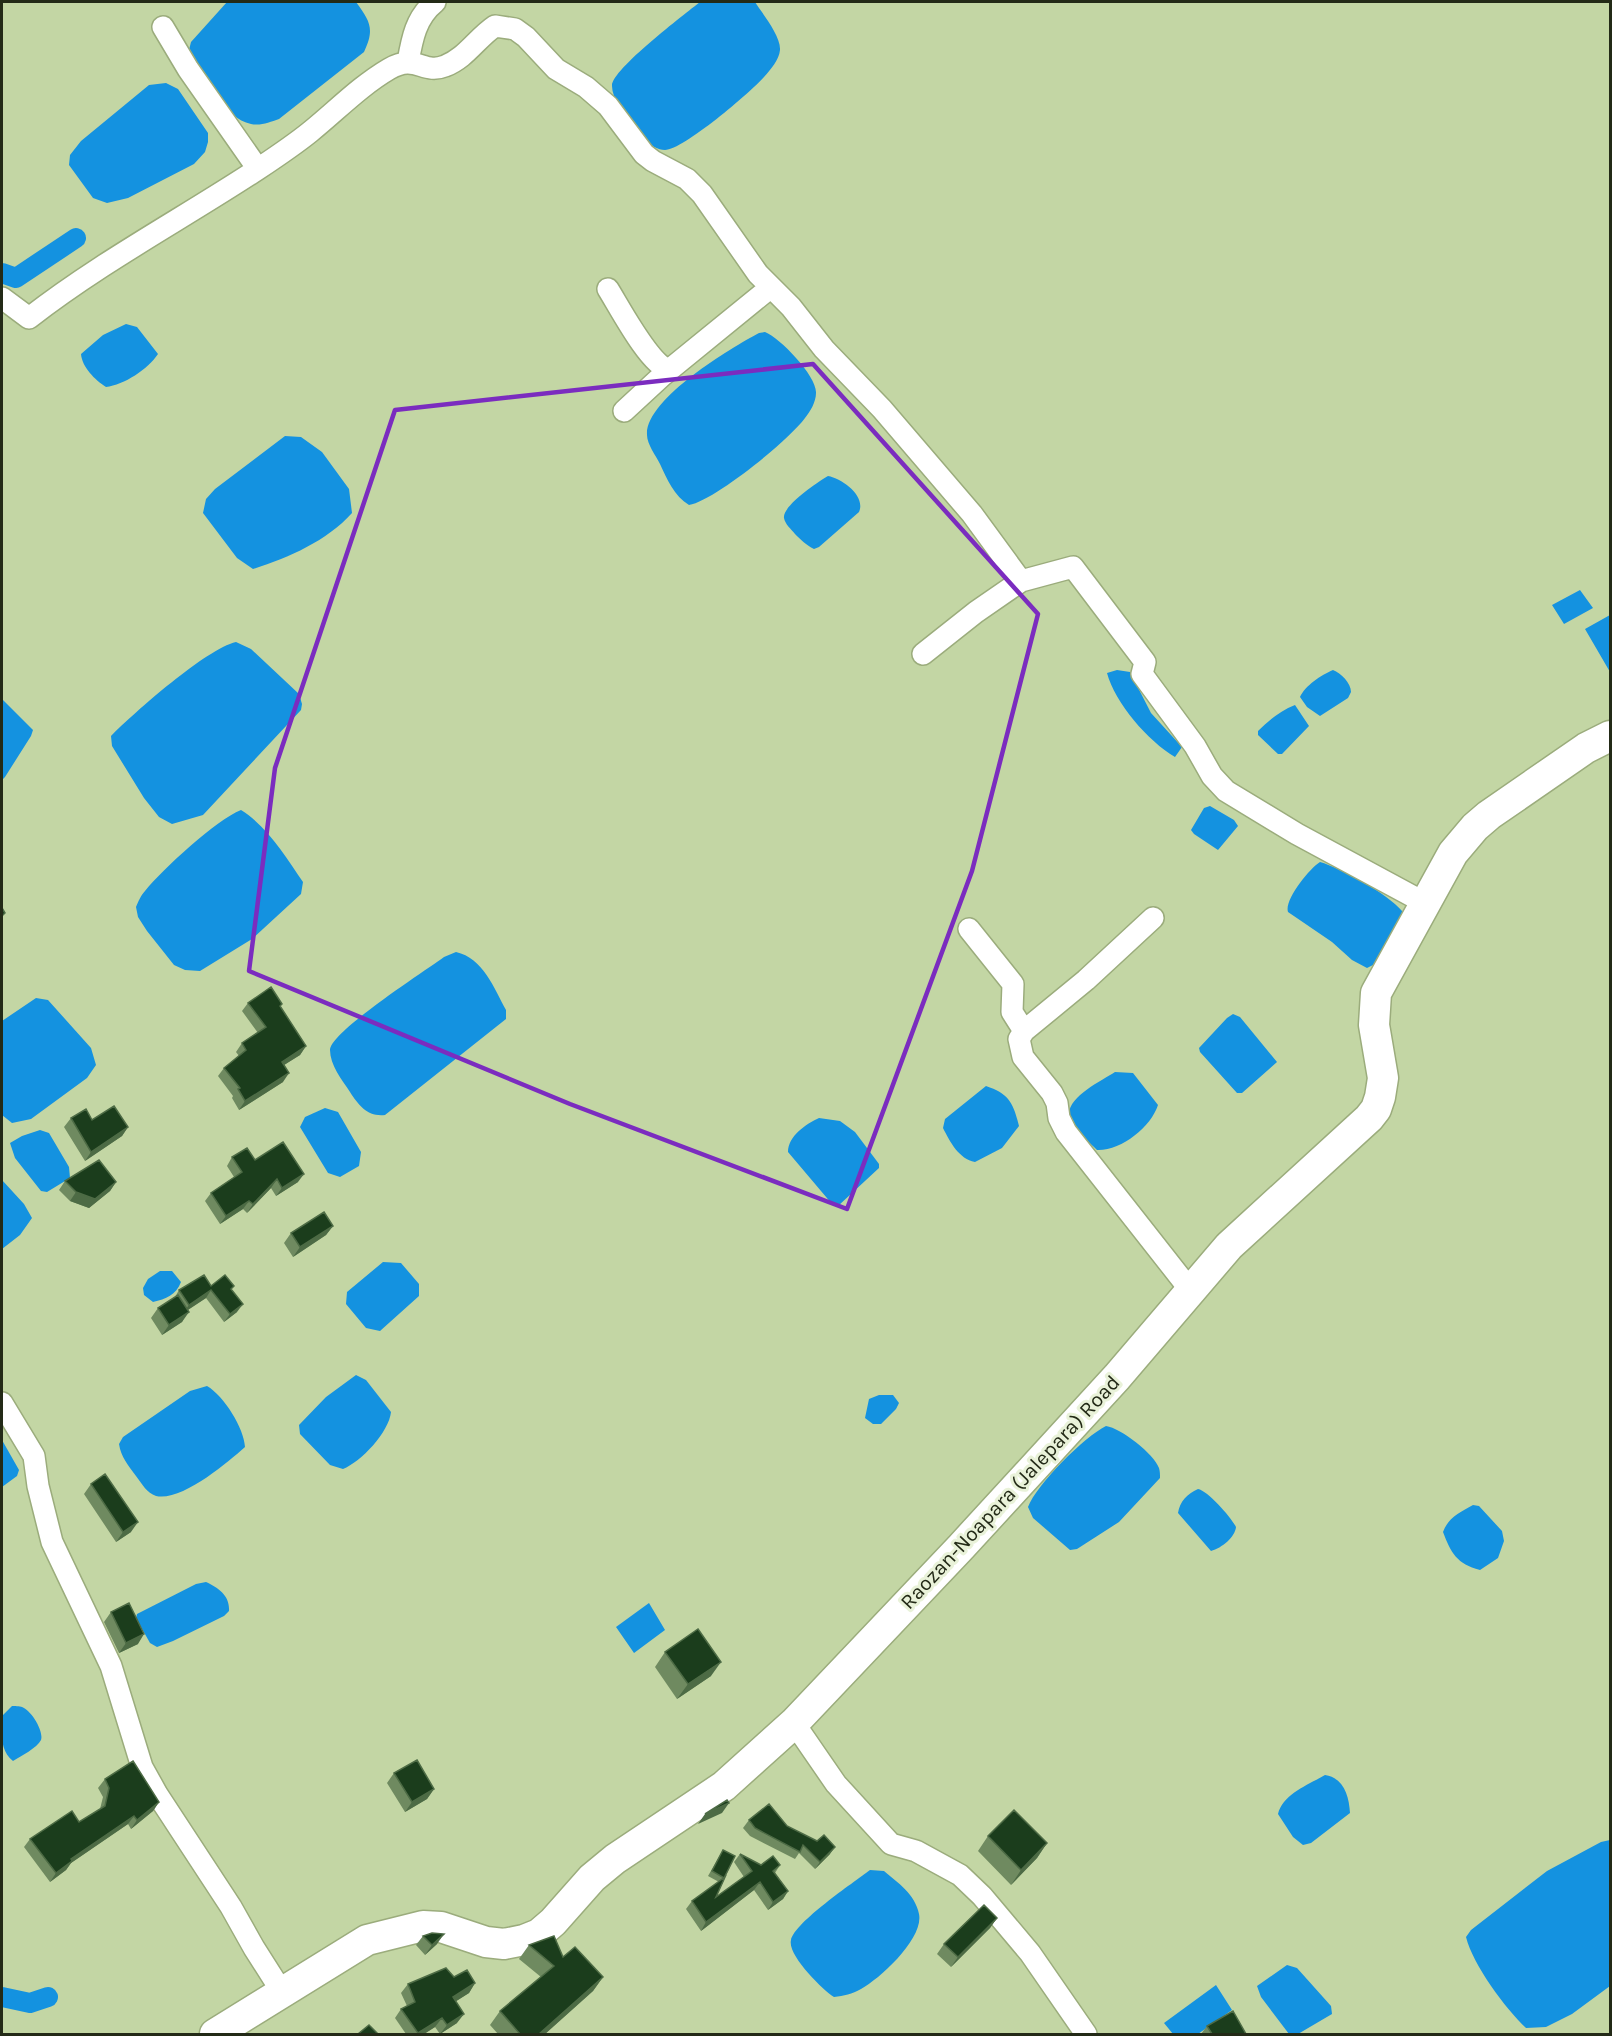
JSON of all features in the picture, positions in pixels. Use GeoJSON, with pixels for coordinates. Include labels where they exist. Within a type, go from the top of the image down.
{"type":"FeatureCollection","features":[{"type":"Feature","properties":{"kind":"main road","name":"Raozan-Noapara (Jalepara) Road"},"geometry":{"type":"LineString","coordinates":[[215,2034],[367,1940],[423,1926],[441,1927],[486,1942],[504,1944],[539,1934],[553,1922],[592,1878],[615,1859],[724,1786],[794,1723],[961,1547],[1117,1377],[1229,1246],[1356,1131],[1376,1109],[1383,1078],[1374,1025],[1376,993],[1453,853],[1475,827],[1586,748],[1611,736]]}},
{"type":"Feature","properties":{"kind":"street"},"geometry":{"type":"LineString","coordinates":[[408,62],[413,31],[428,7],[435,2]]}},
{"type":"Feature","properties":{"kind":"street"},"geometry":{"type":"LineString","coordinates":[[2,298],[30,318],[131,247],[221,194],[295,144],[379,75],[400,63],[408,62],[432,68],[444,67],[459,58],[495,26],[515,29],[526,37],[556,69],[586,87],[608,106],[644,154],[687,179],[702,194],[758,274],[790,307],[824,349],[882,409],[972,514],[1022,581]]}},
{"type":"Feature","properties":{"kind":"street"},"geometry":{"type":"LineString","coordinates":[[163,27],[188,69],[258,169]]}},
{"type":"Feature","properties":{"kind":"street"},"geometry":{"type":"LineString","coordinates":[[624,411],[669,370],[771,287]]}},
{"type":"Feature","properties":{"kind":"street"},"geometry":{"type":"LineString","coordinates":[[608,290],[643,345],[661,368],[669,370]]}},
{"type":"Feature","properties":{"kind":"street"},"geometry":{"type":"LineString","coordinates":[[922,654],[976,612],[1022,581],[1073,567],[1145,662],[1142,674],[1195,746],[1212,776],[1226,791],[1297,834],[1425,903]]}},
{"type":"Feature","properties":{"kind":"street"},"geometry":{"type":"LineString","coordinates":[[1153,918],[1086,980],[1024,1031],[1019,1039],[1023,1056],[1052,1093],[1057,1103],[1059,1118],[1066,1132],[1191,1291]]}},
{"type":"Feature","properties":{"kind":"street"},"geometry":{"type":"LineString","coordinates":[[969,928],[1013,984],[1012,1012],[1024,1031]]}},
{"type":"Feature","properties":{"kind":"street"},"geometry":{"type":"LineString","coordinates":[[2,1402],[34,1456],[38,1486],[52,1542],[111,1666],[142,1767],[157,1794],[231,1906],[282,1992]]}},
{"type":"Feature","properties":{"kind":"street"},"geometry":{"type":"LineString","coordinates":[[794,1723],[836,1784],[891,1844],[916,1851],[960,1875],[982,1896],[1030,1953],[1086,2034]]}},
{"type":"Feature","properties":{"kind":"highlighted area"},"geometry":{"type":"Polygon","coordinates":[[[813,364],[1038,614],[972,871],[847,1209],[570,1104],[249,971],[275,768],[395,410],[813,364]]]}},
{"type":"Feature","properties":{"kind":"water"},"geometry":{"type":"Polygon","coordinates":[[[227,2],[356,2],[368,20],[369,37],[364,52],[279,119],[262,124],[251,124],[232,114],[223,105],[188,54],[191,42],[227,2]]]}},
{"type":"Feature","properties":{"kind":"water"},"geometry":{"type":"Polygon","coordinates":[[[700,2],[755,2],[780,44],[779,54],[764,77],[746,95],[701,131],[674,147],[660,149],[650,144],[637,131],[616,100],[612,86],[615,78],[635,56],[700,2]]]}},
{"type":"Feature","properties":{"kind":"water"},"geometry":{"type":"Polygon","coordinates":[[[166,83],[178,89],[208,133],[205,152],[194,164],[128,198],[107,203],[93,198],[69,165],[70,155],[81,141],[149,85],[166,83]]]}},
{"type":"Feature","properties":{"kind":"water"},"geometry":{"type":"Polygon","coordinates":[[[126,324],[137,327],[158,354],[135,375],[106,387],[90,373],[81,354],[103,335],[126,324]]]}},
{"type":"Feature","properties":{"kind":"water"},"geometry":{"type":"Polygon","coordinates":[[[765,332],[788,349],[811,377],[816,393],[812,407],[807,416],[783,441],[750,468],[716,493],[689,505],[672,487],[650,446],[647,435],[650,421],[674,391],[692,376],[729,350],[765,332]]]}},
{"type":"Feature","properties":{"kind":"water"},"geometry":{"type":"Polygon","coordinates":[[[285,436],[301,437],[322,452],[349,489],[352,513],[319,540],[280,560],[253,569],[237,558],[203,513],[206,499],[215,489],[285,436]]]}},
{"type":"Feature","properties":{"kind":"water"},"geometry":{"type":"Polygon","coordinates":[[[828,476],[852,489],[859,500],[859,512],[814,549],[788,526],[784,518],[789,507],[801,495],[828,476]]]}},
{"type":"Feature","properties":{"kind":"water"},"geometry":{"type":"Polygon","coordinates":[[[1580,590],[1593,608],[1564,624],[1552,605],[1580,590]]]}},
{"type":"Feature","properties":{"kind":"water"},"geometry":{"type":"Polygon","coordinates":[[[1610,615],[1610,672],[1585,629],[1610,615]]]}},
{"type":"Feature","properties":{"kind":"water"},"geometry":{"type":"Polygon","coordinates":[[[236,642],[251,649],[299,694],[301,710],[203,815],[172,824],[159,817],[144,798],[112,746],[111,736],[136,712],[190,668],[207,656],[236,642]]]}},
{"type":"Feature","properties":{"kind":"water"},"geometry":{"type":"Polygon","coordinates":[[[1117,670],[1130,672],[1151,713],[1182,747],[1175,757],[1144,731],[1117,697],[1107,673],[1117,670]]]}},
{"type":"Feature","properties":{"kind":"water"},"geometry":{"type":"Polygon","coordinates":[[[1333,670],[1345,679],[1351,692],[1348,698],[1320,716],[1307,707],[1300,697],[1314,681],[1333,670]]]}},
{"type":"Feature","properties":{"kind":"water"},"geometry":{"type":"Polygon","coordinates":[[[2,699],[33,730],[2,780],[2,699]]]}},
{"type":"Feature","properties":{"kind":"water"},"geometry":{"type":"Polygon","coordinates":[[[1295,705],[1309,726],[1282,754],[1278,754],[1258,735],[1258,731],[1275,716],[1295,705]]]}},
{"type":"Feature","properties":{"kind":"water"},"geometry":{"type":"Polygon","coordinates":[[[1210,806],[1234,820],[1238,826],[1218,850],[1191,830],[1204,808],[1210,806]]]}},
{"type":"Feature","properties":{"kind":"water"},"geometry":{"type":"Polygon","coordinates":[[[241,810],[268,833],[283,852],[303,882],[301,894],[252,939],[200,971],[185,970],[174,965],[147,931],[138,917],[136,907],[153,882],[177,858],[204,834],[241,810]]]}},
{"type":"Feature","properties":{"kind":"water"},"geometry":{"type":"Polygon","coordinates":[[[1320,862],[1375,890],[1395,904],[1404,915],[1375,964],[1367,968],[1352,960],[1332,942],[1288,912],[1293,893],[1320,862]]]}},
{"type":"Feature","properties":{"kind":"water"},"geometry":{"type":"Polygon","coordinates":[[[456,952],[474,960],[487,975],[506,1010],[506,1019],[385,1115],[364,1110],[334,1067],[330,1050],[334,1041],[380,1002],[444,957],[456,952]]]}},
{"type":"Feature","properties":{"kind":"water"},"geometry":{"type":"Polygon","coordinates":[[[36,998],[48,1000],[91,1048],[96,1065],[87,1078],[31,1119],[12,1123],[2,1115],[2,1021],[36,998]]]}},
{"type":"Feature","properties":{"kind":"water"},"geometry":{"type":"Polygon","coordinates":[[[1233,1014],[1240,1017],[1277,1062],[1242,1093],[1237,1093],[1200,1052],[1199,1048],[1233,1014]]]}},
{"type":"Feature","properties":{"kind":"water"},"geometry":{"type":"Polygon","coordinates":[[[1115,1072],[1133,1073],[1158,1105],[1149,1121],[1134,1136],[1116,1146],[1097,1150],[1076,1129],[1069,1113],[1071,1106],[1083,1092],[1115,1072]]]}},
{"type":"Feature","properties":{"kind":"water"},"geometry":{"type":"Polygon","coordinates":[[[986,1086],[1000,1092],[1009,1100],[1019,1126],[1002,1148],[975,1162],[960,1154],[943,1128],[945,1119],[986,1086]]]}},
{"type":"Feature","properties":{"kind":"water"},"geometry":{"type":"Polygon","coordinates":[[[325,1108],[338,1112],[361,1152],[359,1166],[340,1177],[328,1173],[300,1127],[305,1117],[325,1108]]]}},
{"type":"Feature","properties":{"kind":"water"},"geometry":{"type":"Polygon","coordinates":[[[819,1118],[840,1121],[855,1132],[879,1164],[879,1168],[838,1206],[832,1204],[788,1152],[794,1136],[803,1127],[819,1118]]]}},
{"type":"Feature","properties":{"kind":"water"},"geometry":{"type":"Polygon","coordinates":[[[40,1130],[49,1133],[69,1167],[70,1178],[47,1192],[41,1191],[15,1158],[10,1143],[40,1130]]]}},
{"type":"Feature","properties":{"kind":"water"},"geometry":{"type":"Polygon","coordinates":[[[2,1180],[24,1204],[32,1218],[20,1235],[2,1249],[2,1180]]]}},
{"type":"Feature","properties":{"kind":"water"},"geometry":{"type":"Polygon","coordinates":[[[383,1262],[401,1263],[419,1284],[419,1296],[380,1331],[366,1328],[346,1304],[347,1292],[383,1262]]]}},
{"type":"Feature","properties":{"kind":"water"},"geometry":{"type":"Polygon","coordinates":[[[160,1271],[172,1271],[181,1282],[170,1296],[153,1302],[144,1295],[143,1288],[148,1279],[160,1271]]]}},
{"type":"Feature","properties":{"kind":"water"},"geometry":{"type":"Polygon","coordinates":[[[356,1375],[366,1380],[391,1412],[380,1437],[358,1460],[343,1469],[330,1465],[300,1434],[299,1425],[326,1397],[356,1375]]]}},
{"type":"Feature","properties":{"kind":"water"},"geometry":{"type":"Polygon","coordinates":[[[207,1386],[220,1397],[232,1413],[241,1431],[245,1447],[216,1471],[190,1487],[166,1496],[153,1495],[145,1488],[128,1464],[121,1453],[119,1444],[123,1437],[190,1391],[207,1386]]]}},
{"type":"Feature","properties":{"kind":"water"},"geometry":{"type":"Polygon","coordinates":[[[879,1395],[893,1395],[899,1403],[881,1424],[873,1424],[865,1418],[869,1399],[879,1395]]]}},
{"type":"Feature","properties":{"kind":"water"},"geometry":{"type":"Polygon","coordinates":[[[1106,1426],[1120,1431],[1144,1449],[1156,1462],[1160,1478],[1119,1522],[1077,1549],[1070,1550],[1033,1518],[1028,1507],[1041,1486],[1062,1462],[1086,1440],[1106,1426]]]}},
{"type":"Feature","properties":{"kind":"water"},"geometry":{"type":"Polygon","coordinates":[[[2,1440],[19,1470],[17,1476],[2,1487],[2,1440]]]}},
{"type":"Feature","properties":{"kind":"water"},"geometry":{"type":"Polygon","coordinates":[[[1198,1489],[1219,1505],[1236,1527],[1227,1542],[1211,1551],[1178,1513],[1185,1498],[1198,1489]]]}},
{"type":"Feature","properties":{"kind":"water"},"geometry":{"type":"Polygon","coordinates":[[[1473,1505],[1479,1506],[1502,1531],[1504,1541],[1498,1558],[1480,1570],[1472,1568],[1456,1557],[1443,1532],[1451,1519],[1473,1505]]]}},
{"type":"Feature","properties":{"kind":"water"},"geometry":{"type":"Polygon","coordinates":[[[206,1582],[223,1593],[228,1601],[229,1611],[224,1616],[173,1641],[157,1647],[150,1643],[136,1618],[137,1614],[196,1584],[206,1582]]]}},
{"type":"Feature","properties":{"kind":"water"},"geometry":{"type":"Polygon","coordinates":[[[649,1603],[665,1630],[634,1653],[616,1627],[649,1603]]]}},
{"type":"Feature","properties":{"kind":"water"},"geometry":{"type":"Polygon","coordinates":[[[12,1706],[22,1707],[29,1712],[39,1726],[41,1736],[36,1746],[13,1761],[4,1747],[1,1728],[2,1716],[12,1706]]]}},
{"type":"Feature","properties":{"kind":"water"},"geometry":{"type":"Polygon","coordinates":[[[1325,1775],[1341,1784],[1348,1800],[1350,1813],[1311,1843],[1303,1845],[1293,1837],[1278,1814],[1285,1801],[1291,1796],[1325,1775]]]}},
{"type":"Feature","properties":{"kind":"water"},"geometry":{"type":"Polygon","coordinates":[[[1610,1840],[1610,1986],[1572,2014],[1546,2027],[1526,2028],[1491,1986],[1475,1960],[1466,1937],[1471,1930],[1547,1871],[1601,1842],[1610,1840]]]}},
{"type":"Feature","properties":{"kind":"water"},"geometry":{"type":"Polygon","coordinates":[[[870,1870],[884,1871],[905,1889],[917,1907],[919,1924],[908,1945],[879,1976],[858,1991],[834,1997],[800,1963],[794,1954],[791,1940],[795,1932],[813,1913],[870,1870]]]}},
{"type":"Feature","properties":{"kind":"water"},"geometry":{"type":"Polygon","coordinates":[[[1287,1965],[1297,1968],[1331,2006],[1332,2014],[1298,2034],[1289,2034],[1261,1997],[1257,1986],[1287,1965]]]}},
{"type":"Feature","properties":{"kind":"water"},"geometry":{"type":"Polygon","coordinates":[[[1216,1985],[1232,2010],[1198,2034],[1173,2034],[1164,2023],[1216,1985]]]}},
{"type":"Feature","properties":{"kind":"building"},"geometry":{"type":"Polygon","coordinates":[[[271,987],[282,1004],[280,1006],[306,1046],[282,1062],[289,1073],[245,1101],[238,1089],[240,1088],[224,1068],[246,1050],[242,1043],[266,1027],[248,1003],[271,987]]]}},
{"type":"Feature","properties":{"kind":"building"},"geometry":{"type":"Polygon","coordinates":[[[114,1106],[128,1127],[91,1152],[71,1118],[86,1109],[92,1120],[114,1106]]]}},
{"type":"Feature","properties":{"kind":"building"},"geometry":{"type":"Polygon","coordinates":[[[283,1142],[304,1174],[282,1188],[277,1179],[253,1204],[249,1201],[226,1216],[211,1193],[242,1172],[232,1157],[247,1148],[255,1160],[283,1142]]]}},
{"type":"Feature","properties":{"kind":"building"},"geometry":{"type":"Polygon","coordinates":[[[99,1160],[116,1182],[95,1199],[76,1192],[65,1181],[99,1160]]]}},
{"type":"Feature","properties":{"kind":"building"},"geometry":{"type":"Polygon","coordinates":[[[324,1212],[333,1226],[300,1247],[291,1233],[324,1212]]]}},
{"type":"Feature","properties":{"kind":"building"},"geometry":{"type":"Polygon","coordinates":[[[204,1275],[211,1286],[225,1275],[234,1286],[231,1289],[243,1304],[230,1314],[211,1290],[189,1305],[179,1290],[204,1275]]]}},
{"type":"Feature","properties":{"kind":"building"},"geometry":{"type":"Polygon","coordinates":[[[178,1295],[189,1312],[169,1325],[158,1308],[178,1295]]]}},
{"type":"Feature","properties":{"kind":"building"},"geometry":{"type":"Polygon","coordinates":[[[105,1474],[138,1522],[123,1532],[91,1484],[105,1474]]]}},
{"type":"Feature","properties":{"kind":"building"},"geometry":{"type":"Polygon","coordinates":[[[129,1603],[144,1634],[126,1643],[111,1612],[129,1603]]]}},
{"type":"Feature","properties":{"kind":"building"},"geometry":{"type":"Polygon","coordinates":[[[698,1629],[721,1662],[688,1684],[665,1652],[698,1629]]]}},
{"type":"Feature","properties":{"kind":"building"},"geometry":{"type":"Polygon","coordinates":[[[417,1760],[434,1789],[412,1802],[394,1773],[417,1760]]]}},
{"type":"Feature","properties":{"kind":"building"},"geometry":{"type":"Polygon","coordinates":[[[133,1761],[159,1802],[137,1820],[134,1816],[71,1859],[72,1861],[56,1873],[30,1839],[72,1811],[79,1822],[105,1806],[109,1788],[105,1779],[133,1761]]]}},
{"type":"Feature","properties":{"kind":"building"},"geometry":{"type":"Polygon","coordinates":[[[727,1800],[729,1803],[705,1814],[727,1800]]]}},
{"type":"Feature","properties":{"kind":"building"},"geometry":{"type":"Polygon","coordinates":[[[769,1804],[787,1826],[817,1841],[824,1835],[835,1847],[820,1862],[803,1845],[800,1852],[755,1828],[749,1820],[769,1804]]]}},
{"type":"Feature","properties":{"kind":"building"},"geometry":{"type":"Polygon","coordinates":[[[1014,1810],[1047,1843],[1021,1870],[988,1836],[1014,1810]]]}},
{"type":"Feature","properties":{"kind":"building"},"geometry":{"type":"Polygon","coordinates":[[[723,1850],[735,1856],[724,1878],[712,1871],[723,1850]]]}},
{"type":"Feature","properties":{"kind":"building"},"geometry":{"type":"Polygon","coordinates":[[[740,1854],[761,1865],[773,1856],[780,1865],[773,1871],[788,1891],[773,1902],[760,1882],[706,1922],[692,1901],[725,1877],[716,1897],[752,1871],[740,1854]]]}},
{"type":"Feature","properties":{"kind":"building"},"geometry":{"type":"Polygon","coordinates":[[[984,1905],[997,1918],[958,1957],[944,1944],[984,1905]]]}},
{"type":"Feature","properties":{"kind":"building"},"geometry":{"type":"Polygon","coordinates":[[[432,1933],[444,1934],[432,1945],[423,1936],[432,1933]]]}},
{"type":"Feature","properties":{"kind":"building"},"geometry":{"type":"Polygon","coordinates":[[[554,1936],[563,1957],[575,1947],[603,1977],[539,2034],[520,2034],[500,2011],[554,1966],[529,1945],[554,1936]]]}},
{"type":"Feature","properties":{"kind":"building"},"geometry":{"type":"Polygon","coordinates":[[[446,1968],[454,1977],[467,1970],[475,1983],[453,1997],[464,2014],[447,2025],[442,2018],[418,2033],[401,2009],[415,2002],[408,1984],[446,1968]]]}},
{"type":"Feature","properties":{"kind":"building"},"geometry":{"type":"Polygon","coordinates":[[[1233,2011],[1246,2034],[1212,2034],[1207,2026],[1233,2011]]]}},
{"type":"Feature","properties":{"kind":"building"},"geometry":{"type":"Polygon","coordinates":[[[369,2025],[378,2034],[358,2034],[369,2025]]]}},
{"type":"Feature","properties":{"kind":"waterway"},"geometry":{"type":"LineString","coordinates":[[2,273],[16,278],[76,238]]}},
{"type":"Feature","properties":{"kind":"waterway"},"geometry":{"type":"LineString","coordinates":[[2,1997],[30,2003],[48,1997]]}}]}
